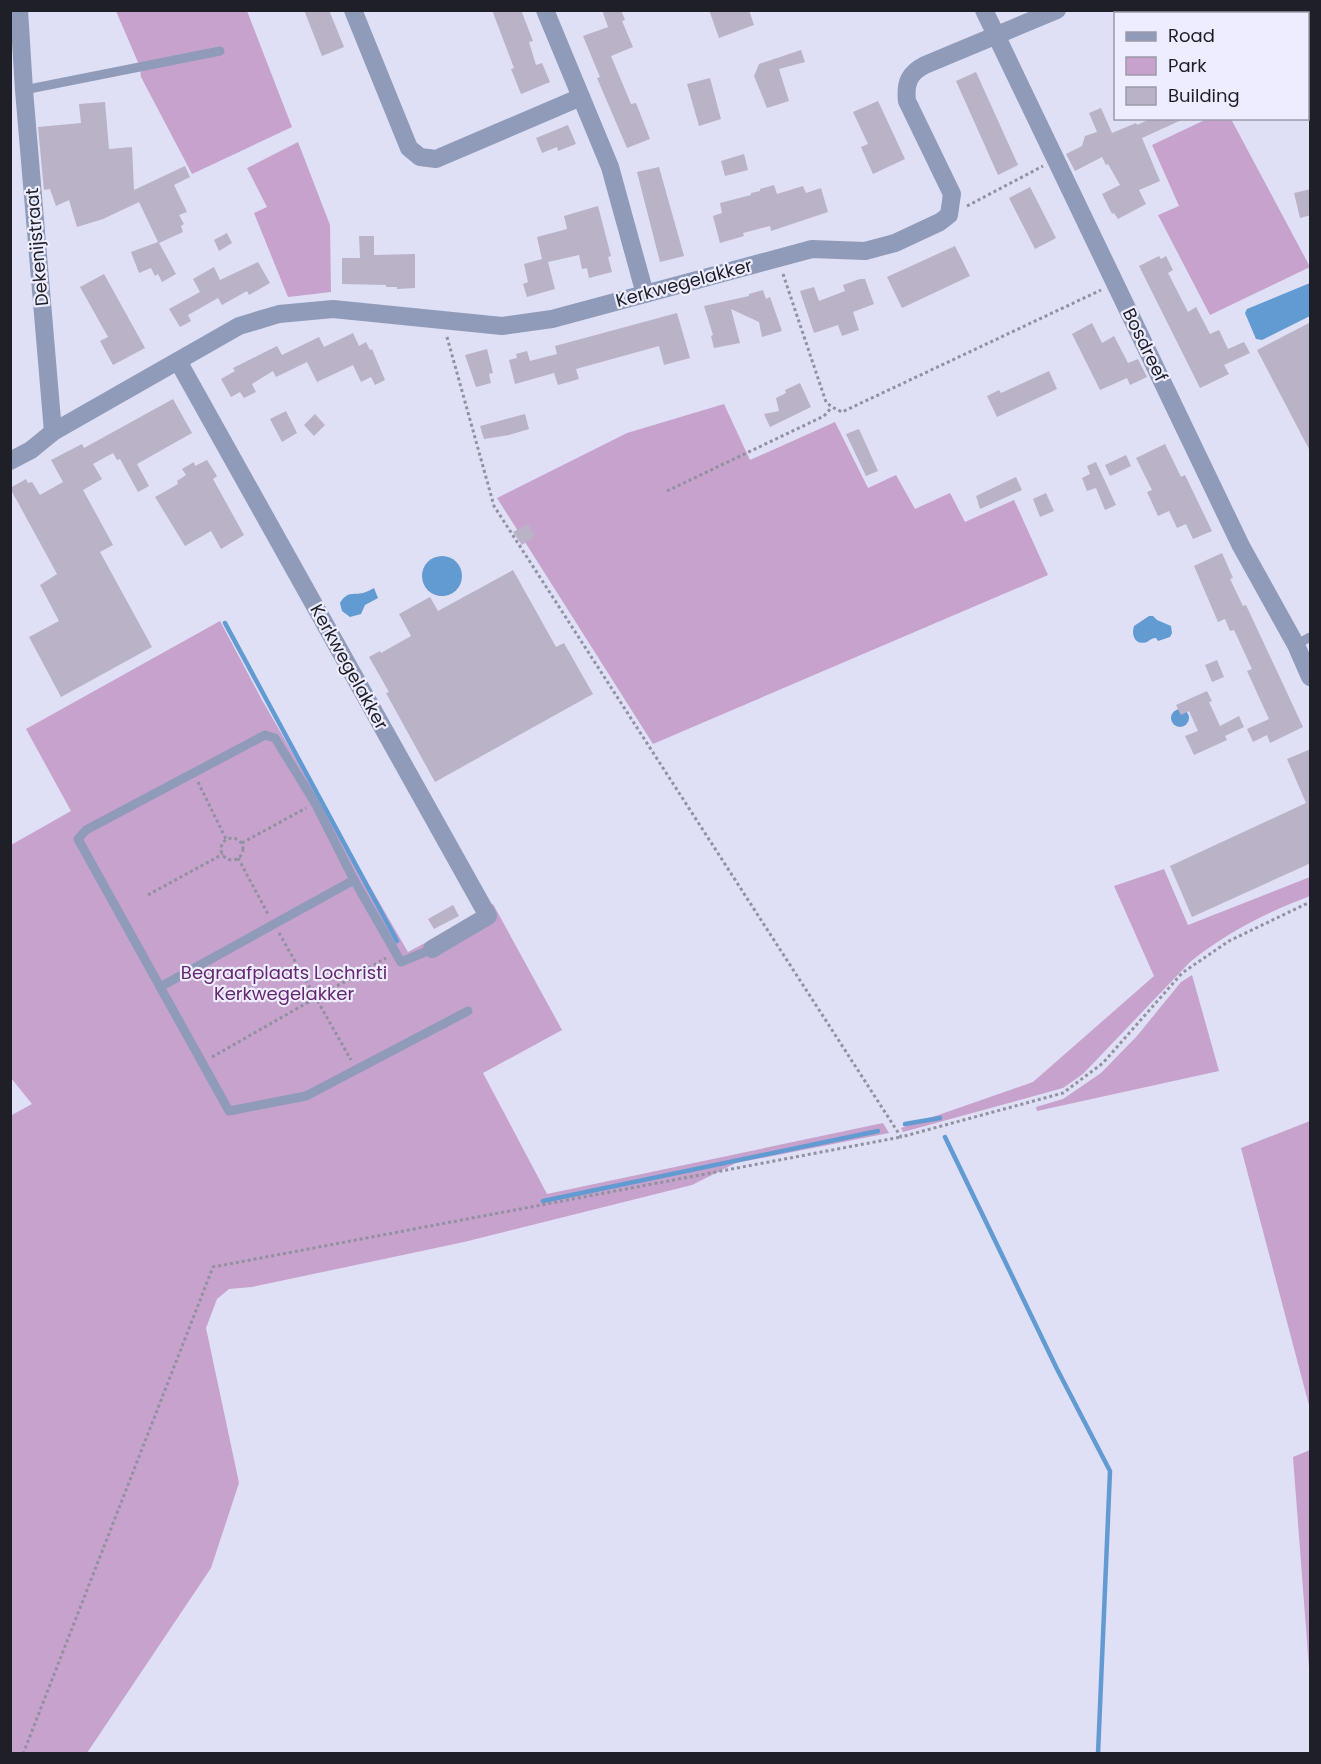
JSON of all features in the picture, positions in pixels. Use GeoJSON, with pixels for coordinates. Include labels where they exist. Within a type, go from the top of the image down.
{"type":"FeatureCollection","features":[{"type":"Feature","properties":{"kind":"street","name":"Dekenijstraat"},"geometry":{"type":"LineString","coordinates":[[19,10],[20,100],[53,432]]}},
{"type":"Feature","properties":{"kind":"street"},"geometry":{"type":"LineString","coordinates":[[353,10],[410,148],[420,156],[436,159],[581,97]]}},
{"type":"Feature","properties":{"kind":"street"},"geometry":{"type":"LineString","coordinates":[[545,10],[610,167],[645,294]]}},
{"type":"Feature","properties":{"kind":"street","name":"Bosdreef"},"geometry":{"type":"LineString","coordinates":[[984,10],[1241,546],[1303,641],[1311,677]]}},
{"type":"Feature","properties":{"kind":"street"},"geometry":{"type":"LineString","coordinates":[[949,215],[952,194],[908,101],[906,89],[908,79],[916,70],[925,65],[997,37],[1057,10]]}},
{"type":"Feature","properties":{"kind":"street","name":"Kerkwegelakker"},"geometry":{"type":"LineString","coordinates":[[53,432],[239,326],[279,314],[333,309],[502,326],[552,319],[812,249],[865,251],[895,243],[940,222],[949,215]]}},
{"type":"Feature","properties":{"kind":"street","name":"Kerkwegelakker"},"geometry":{"type":"LineString","coordinates":[[178,361],[488,916],[432,949]]}},
{"type":"Feature","properties":{"kind":"street"},"geometry":{"type":"LineString","coordinates":[[10,461],[31,450],[53,432]]}},
{"type":"Feature","properties":{"kind":"lane"},"geometry":{"type":"LineString","coordinates":[[20,100],[220,51]]}},
{"type":"Feature","properties":{"kind":"lane"},"geometry":{"type":"LineString","coordinates":[[432,949],[401,962],[354,880],[315,803],[275,738],[266,735],[86,830],[78,839],[229,1111],[306,1096],[468,1011]]}},
{"type":"Feature","properties":{"kind":"lane"},"geometry":{"type":"LineString","coordinates":[[160,987],[354,880]]}},
{"type":"Feature","properties":{"kind":"path"},"geometry":{"type":"LineString","coordinates":[[949,215],[1056,159]]}},
{"type":"Feature","properties":{"kind":"path"},"geometry":{"type":"LineString","coordinates":[[777,258],[826,402],[842,412],[1115,284]]}},
{"type":"Feature","properties":{"kind":"path"},"geometry":{"type":"LineString","coordinates":[[442,320],[494,506],[901,1137]]}},
{"type":"Feature","properties":{"kind":"path"},"geometry":{"type":"LineString","coordinates":[[667,491],[824,416],[832,407]]}},
{"type":"Feature","properties":{"kind":"path"},"geometry":{"type":"LineString","coordinates":[[194,773],[226,840]]}},
{"type":"Feature","properties":{"kind":"path"},"geometry":{"type":"LineString","coordinates":[[242,843],[315,803]]}},
{"type":"Feature","properties":{"kind":"path"},"geometry":{"type":"LineString","coordinates":[[232,837],[242,843],[242,852],[238,858],[232,860],[223,854],[222,845],[226,840],[232,837]]}},
{"type":"Feature","properties":{"kind":"path"},"geometry":{"type":"LineString","coordinates":[[148,895],[223,854]]}},
{"type":"Feature","properties":{"kind":"path"},"geometry":{"type":"LineString","coordinates":[[238,858],[357,1069]]}},
{"type":"Feature","properties":{"kind":"path"},"geometry":{"type":"LineString","coordinates":[[23,1754],[213,1267],[901,1137],[1063,1093],[1103,1063],[1182,973],[1229,941],[1311,902]]}},
{"type":"Feature","properties":{"kind":"path"},"geometry":{"type":"LineString","coordinates":[[202,1063],[396,952]]}},
{"type":"Feature","properties":{"kind":"green space"},"geometry":{"type":"Polygon","coordinates":[[[116,11],[247,11],[292,127],[192,174],[141,77],[140,67],[116,11]]]}},
{"type":"Feature","properties":{"kind":"green space"},"geometry":{"type":"Polygon","coordinates":[[[1205,120],[1232,120],[1310,267],[1210,315],[1158,215],[1179,206],[1152,145],[1205,120]]]}},
{"type":"Feature","properties":{"kind":"green space"},"geometry":{"type":"Polygon","coordinates":[[[298,142],[330,225],[331,292],[288,297],[254,213],[267,207],[247,168],[298,142]]]}},
{"type":"Feature","properties":{"kind":"green space"},"geometry":{"type":"Polygon","coordinates":[[[724,404],[750,460],[835,422],[868,488],[896,475],[915,509],[950,493],[965,522],[1014,500],[1048,575],[653,744],[497,498],[627,433],[724,404]]]}},
{"type":"Feature","properties":{"kind":"green space","name":"Begraafplaats Lochristi Kerkwegelakker"},"geometry":{"type":"Polygon","coordinates":[[[220,621],[262,700],[408,952],[481,913],[493,904],[562,1030],[483,1073],[547,1194],[883,1123],[889,1133],[736,1163],[692,1185],[464,1242],[252,1287],[229,1289],[217,1299],[206,1328],[239,1483],[211,1568],[87,1753],[11,1754],[10,1116],[32,1104],[11,1078],[11,845],[71,811],[26,729],[220,621]]]}},
{"type":"Feature","properties":{"kind":"green space"},"geometry":{"type":"Polygon","coordinates":[[[1164,869],[1188,925],[1310,877],[1310,896],[1247,924],[1190,962],[1083,1074],[1063,1088],[903,1132],[901,1128],[1033,1082],[1154,976],[1114,886],[1164,869]]]}},
{"type":"Feature","properties":{"kind":"green space"},"geometry":{"type":"Polygon","coordinates":[[[1192,975],[1219,1071],[1037,1111],[1036,1107],[1063,1099],[1101,1073],[1137,1036],[1181,982],[1192,975]]]}},
{"type":"Feature","properties":{"kind":"green space"},"geometry":{"type":"Polygon","coordinates":[[[1310,1121],[1310,1409],[1241,1148],[1310,1121]]]}},
{"type":"Feature","properties":{"kind":"green space"},"geometry":{"type":"Polygon","coordinates":[[[1310,1450],[1310,1681],[1293,1457],[1310,1450]]]}},
{"type":"Feature","properties":{"kind":"water"},"geometry":{"type":"Polygon","coordinates":[[[1310,283],[1310,316],[1262,340],[1256,339],[1245,313],[1247,309],[1310,283]]]}},
{"type":"Feature","properties":{"kind":"water"},"geometry":{"type":"Polygon","coordinates":[[[442,556],[456,562],[462,576],[456,590],[442,596],[428,590],[422,576],[428,562],[442,556]]]}},
{"type":"Feature","properties":{"kind":"water"},"geometry":{"type":"Polygon","coordinates":[[[374,588],[378,598],[365,605],[361,614],[350,617],[342,611],[340,603],[345,597],[350,594],[364,593],[374,588]]]}},
{"type":"Feature","properties":{"kind":"water"},"geometry":{"type":"Polygon","coordinates":[[[1149,616],[1171,626],[1170,637],[1158,641],[1156,638],[1143,643],[1135,639],[1134,626],[1149,616]]]}},
{"type":"Feature","properties":{"kind":"water"},"geometry":{"type":"Polygon","coordinates":[[[1180,709],[1186,712],[1189,718],[1186,724],[1180,727],[1174,724],[1171,718],[1174,712],[1180,709]]]}},
{"type":"Feature","properties":{"kind":"building"},"geometry":{"type":"Polygon","coordinates":[[[304,10],[329,10],[344,47],[322,56],[304,10]]]}},
{"type":"Feature","properties":{"kind":"building"},"geometry":{"type":"Polygon","coordinates":[[[492,10],[521,10],[533,41],[529,42],[536,65],[542,63],[550,82],[521,94],[511,69],[514,68],[492,10]]]}},
{"type":"Feature","properties":{"kind":"building"},"geometry":{"type":"Polygon","coordinates":[[[602,10],[621,10],[625,20],[622,21],[633,47],[611,56],[631,104],[636,103],[650,139],[627,148],[597,78],[600,77],[583,36],[608,27],[602,10]]]}},
{"type":"Feature","properties":{"kind":"building"},"geometry":{"type":"Polygon","coordinates":[[[709,10],[749,10],[754,25],[719,38],[709,10]]]}},
{"type":"Feature","properties":{"kind":"building"},"geometry":{"type":"Polygon","coordinates":[[[801,50],[805,62],[779,69],[789,101],[767,108],[754,76],[759,64],[801,50]]]}},
{"type":"Feature","properties":{"kind":"building"},"geometry":{"type":"Polygon","coordinates":[[[976,72],[1018,165],[998,175],[956,81],[976,72]]]}},
{"type":"Feature","properties":{"kind":"building"},"geometry":{"type":"Polygon","coordinates":[[[710,78],[721,119],[699,126],[687,84],[710,78]]]}},
{"type":"Feature","properties":{"kind":"building"},"geometry":{"type":"Polygon","coordinates":[[[878,101],[905,159],[873,174],[861,147],[868,144],[853,112],[878,101]]]}},
{"type":"Feature","properties":{"kind":"building"},"geometry":{"type":"Polygon","coordinates":[[[105,102],[109,149],[132,147],[134,190],[185,166],[190,177],[174,185],[187,212],[179,215],[184,224],[181,226],[183,232],[159,243],[176,274],[162,282],[151,268],[139,273],[131,252],[158,242],[139,202],[103,219],[77,227],[69,200],[56,206],[50,189],[44,190],[38,127],[81,123],[79,104],[105,102]]]}},
{"type":"Feature","properties":{"kind":"building"},"geometry":{"type":"Polygon","coordinates":[[[1101,108],[1112,133],[1148,120],[1182,120],[1142,138],[1160,181],[1139,190],[1146,204],[1118,219],[1114,213],[1112,214],[1102,194],[1120,185],[1108,164],[1106,165],[1102,157],[1075,171],[1066,154],[1082,146],[1085,136],[1097,132],[1089,113],[1101,108]]]}},
{"type":"Feature","properties":{"kind":"building"},"geometry":{"type":"Polygon","coordinates":[[[568,125],[576,144],[558,151],[557,147],[542,153],[536,138],[568,125]]]}},
{"type":"Feature","properties":{"kind":"building"},"geometry":{"type":"Polygon","coordinates":[[[744,154],[748,170],[725,176],[721,161],[744,154]]]}},
{"type":"Feature","properties":{"kind":"building"},"geometry":{"type":"Polygon","coordinates":[[[659,167],[684,256],[660,262],[637,172],[659,167]]]}},
{"type":"Feature","properties":{"kind":"building"},"geometry":{"type":"Polygon","coordinates":[[[774,185],[777,194],[803,186],[806,193],[821,188],[828,212],[771,231],[770,226],[743,233],[744,236],[720,243],[713,216],[722,213],[720,203],[751,195],[760,189],[774,185]]]}},
{"type":"Feature","properties":{"kind":"building"},"geometry":{"type":"Polygon","coordinates":[[[1030,187],[1056,238],[1035,249],[1009,198],[1030,187]]]}},
{"type":"Feature","properties":{"kind":"building"},"geometry":{"type":"Polygon","coordinates":[[[1311,189],[1311,215],[1300,218],[1294,193],[1311,189]]]}},
{"type":"Feature","properties":{"kind":"building"},"geometry":{"type":"Polygon","coordinates":[[[598,206],[611,256],[608,257],[612,272],[589,278],[587,268],[582,269],[579,255],[548,262],[555,289],[527,297],[523,284],[528,282],[524,264],[542,259],[537,237],[567,229],[564,216],[598,206]]]}},
{"type":"Feature","properties":{"kind":"building"},"geometry":{"type":"Polygon","coordinates":[[[227,233],[232,243],[219,251],[214,240],[227,233]]]}},
{"type":"Feature","properties":{"kind":"building"},"geometry":{"type":"Polygon","coordinates":[[[359,236],[374,236],[374,255],[415,254],[415,288],[397,289],[397,287],[386,287],[386,285],[342,284],[342,258],[360,258],[359,236]]]}},
{"type":"Feature","properties":{"kind":"building"},"geometry":{"type":"Polygon","coordinates":[[[955,246],[970,276],[902,308],[887,277],[955,246]]]}},
{"type":"Feature","properties":{"kind":"building"},"geometry":{"type":"Polygon","coordinates":[[[1159,256],[1161,259],[1166,256],[1173,270],[1168,273],[1188,312],[1196,307],[1210,334],[1219,330],[1228,349],[1244,342],[1250,353],[1224,365],[1229,374],[1200,388],[1139,266],[1159,256]]]}},
{"type":"Feature","properties":{"kind":"building"},"geometry":{"type":"Polygon","coordinates":[[[258,262],[270,283],[249,295],[247,291],[222,305],[218,298],[188,315],[191,321],[180,327],[169,309],[200,292],[193,279],[214,267],[220,280],[258,262]]]}},
{"type":"Feature","properties":{"kind":"building"},"geometry":{"type":"Polygon","coordinates":[[[104,274],[145,348],[113,365],[100,341],[108,337],[80,287],[104,274]]]}},
{"type":"Feature","properties":{"kind":"building"},"geometry":{"type":"Polygon","coordinates":[[[865,279],[874,304],[853,312],[859,330],[842,336],[838,325],[814,333],[800,291],[814,287],[819,301],[845,291],[843,285],[865,279]]]}},
{"type":"Feature","properties":{"kind":"building"},"geometry":{"type":"Polygon","coordinates":[[[763,290],[766,299],[770,297],[782,331],[762,337],[759,322],[731,309],[740,343],[714,348],[711,336],[713,335],[704,306],[749,296],[749,294],[763,290]]]}},
{"type":"Feature","properties":{"kind":"building"},"geometry":{"type":"Polygon","coordinates":[[[677,313],[690,358],[664,365],[659,346],[576,369],[579,379],[558,385],[554,373],[515,384],[509,360],[517,358],[516,354],[527,351],[530,361],[557,354],[555,346],[677,313]]]}},
{"type":"Feature","properties":{"kind":"building"},"geometry":{"type":"Polygon","coordinates":[[[1311,322],[1311,453],[1257,350],[1311,322]]]}},
{"type":"Feature","properties":{"kind":"building"},"geometry":{"type":"Polygon","coordinates":[[[1092,323],[1102,343],[1114,336],[1128,363],[1138,359],[1147,377],[1130,385],[1127,378],[1100,390],[1072,334],[1092,323]]]}},
{"type":"Feature","properties":{"kind":"building"},"geometry":{"type":"Polygon","coordinates":[[[353,333],[359,346],[366,342],[370,350],[372,349],[385,380],[375,385],[371,377],[361,382],[353,365],[317,382],[307,362],[276,377],[273,371],[252,384],[256,392],[244,398],[240,392],[231,397],[221,379],[235,371],[233,368],[277,346],[282,355],[319,337],[324,347],[353,333]]]}},
{"type":"Feature","properties":{"kind":"building"},"geometry":{"type":"Polygon","coordinates":[[[487,349],[493,373],[489,374],[491,383],[476,387],[465,355],[487,349]]]}},
{"type":"Feature","properties":{"kind":"building"},"geometry":{"type":"Polygon","coordinates":[[[1049,371],[1057,389],[997,417],[987,396],[999,390],[1001,393],[1049,371]]]}},
{"type":"Feature","properties":{"kind":"building"},"geometry":{"type":"Polygon","coordinates":[[[800,383],[811,407],[770,427],[764,414],[779,411],[776,398],[786,393],[785,390],[800,383]]]}},
{"type":"Feature","properties":{"kind":"building"},"geometry":{"type":"Polygon","coordinates":[[[173,399],[192,433],[137,464],[149,486],[138,492],[120,459],[117,460],[113,453],[93,464],[102,479],[83,490],[113,545],[100,552],[152,647],[61,697],[29,637],[59,621],[40,585],[57,574],[10,488],[26,479],[28,483],[32,482],[40,495],[63,482],[51,460],[82,444],[84,448],[173,399]]]}},
{"type":"Feature","properties":{"kind":"building"},"geometry":{"type":"Polygon","coordinates":[[[286,411],[297,433],[282,442],[270,419],[286,411]]]}},
{"type":"Feature","properties":{"kind":"building"},"geometry":{"type":"Polygon","coordinates":[[[315,414],[325,425],[314,436],[304,425],[315,414]]]}},
{"type":"Feature","properties":{"kind":"building"},"geometry":{"type":"Polygon","coordinates":[[[525,414],[529,429],[484,439],[480,426],[525,414]]]}},
{"type":"Feature","properties":{"kind":"building"},"geometry":{"type":"Polygon","coordinates":[[[859,429],[878,471],[866,476],[846,434],[859,429]]]}},
{"type":"Feature","properties":{"kind":"building"},"geometry":{"type":"Polygon","coordinates":[[[1165,444],[1181,477],[1185,475],[1212,531],[1193,539],[1186,524],[1177,528],[1169,511],[1158,516],[1147,492],[1152,490],[1136,458],[1165,444]]]}},
{"type":"Feature","properties":{"kind":"building"},"geometry":{"type":"Polygon","coordinates":[[[1126,455],[1131,466],[1110,476],[1105,465],[1126,455]]]}},
{"type":"Feature","properties":{"kind":"building"},"geometry":{"type":"Polygon","coordinates":[[[207,460],[217,476],[213,479],[244,535],[221,549],[211,531],[185,546],[155,497],[178,484],[177,481],[186,475],[182,469],[194,462],[195,466],[207,460]]]}},
{"type":"Feature","properties":{"kind":"building"},"geometry":{"type":"Polygon","coordinates":[[[1096,462],[1116,505],[1105,510],[1096,488],[1087,491],[1082,478],[1090,474],[1087,466],[1096,462]]]}},
{"type":"Feature","properties":{"kind":"building"},"geometry":{"type":"Polygon","coordinates":[[[1016,477],[1022,490],[980,509],[976,496],[1016,477]]]}},
{"type":"Feature","properties":{"kind":"building"},"geometry":{"type":"Polygon","coordinates":[[[1046,493],[1054,511],[1040,517],[1033,499],[1046,493]]]}},
{"type":"Feature","properties":{"kind":"building"},"geometry":{"type":"Polygon","coordinates":[[[528,524],[535,536],[522,545],[513,532],[528,524]]]}},
{"type":"Feature","properties":{"kind":"building"},"geometry":{"type":"Polygon","coordinates":[[[1222,553],[1233,578],[1230,579],[1243,606],[1246,605],[1303,727],[1270,743],[1267,735],[1253,742],[1247,729],[1269,719],[1247,671],[1252,669],[1234,630],[1230,631],[1225,619],[1218,622],[1194,566],[1222,553]]]}},
{"type":"Feature","properties":{"kind":"building"},"geometry":{"type":"Polygon","coordinates":[[[513,570],[556,647],[564,643],[593,694],[435,782],[369,657],[411,636],[399,614],[430,597],[438,611],[513,570]]]}},
{"type":"Feature","properties":{"kind":"building"},"geometry":{"type":"Polygon","coordinates":[[[1217,660],[1224,677],[1212,682],[1205,665],[1217,660]]]}},
{"type":"Feature","properties":{"kind":"building"},"geometry":{"type":"Polygon","coordinates":[[[1207,691],[1212,701],[1209,702],[1220,726],[1239,716],[1244,727],[1225,736],[1227,740],[1194,755],[1185,736],[1198,731],[1189,711],[1181,715],[1176,705],[1207,691]]]}},
{"type":"Feature","properties":{"kind":"building"},"geometry":{"type":"Polygon","coordinates":[[[1311,749],[1311,863],[1192,917],[1170,866],[1306,803],[1287,759],[1311,749]]]}},
{"type":"Feature","properties":{"kind":"building"},"geometry":{"type":"Polygon","coordinates":[[[453,905],[459,916],[434,929],[428,919],[453,905]]]}},
{"type":"Feature","properties":{"kind":"waterway"},"geometry":{"type":"LineString","coordinates":[[225,623],[397,941]]}},
{"type":"Feature","properties":{"kind":"waterway"},"geometry":{"type":"LineString","coordinates":[[905,1124],[940,1118]]}},
{"type":"Feature","properties":{"kind":"waterway"},"geometry":{"type":"LineString","coordinates":[[543,1201],[878,1131]]}},
{"type":"Feature","properties":{"kind":"waterway"},"geometry":{"type":"LineString","coordinates":[[945,1137],[1057,1369],[1110,1471],[1098,1754]]}}]}
